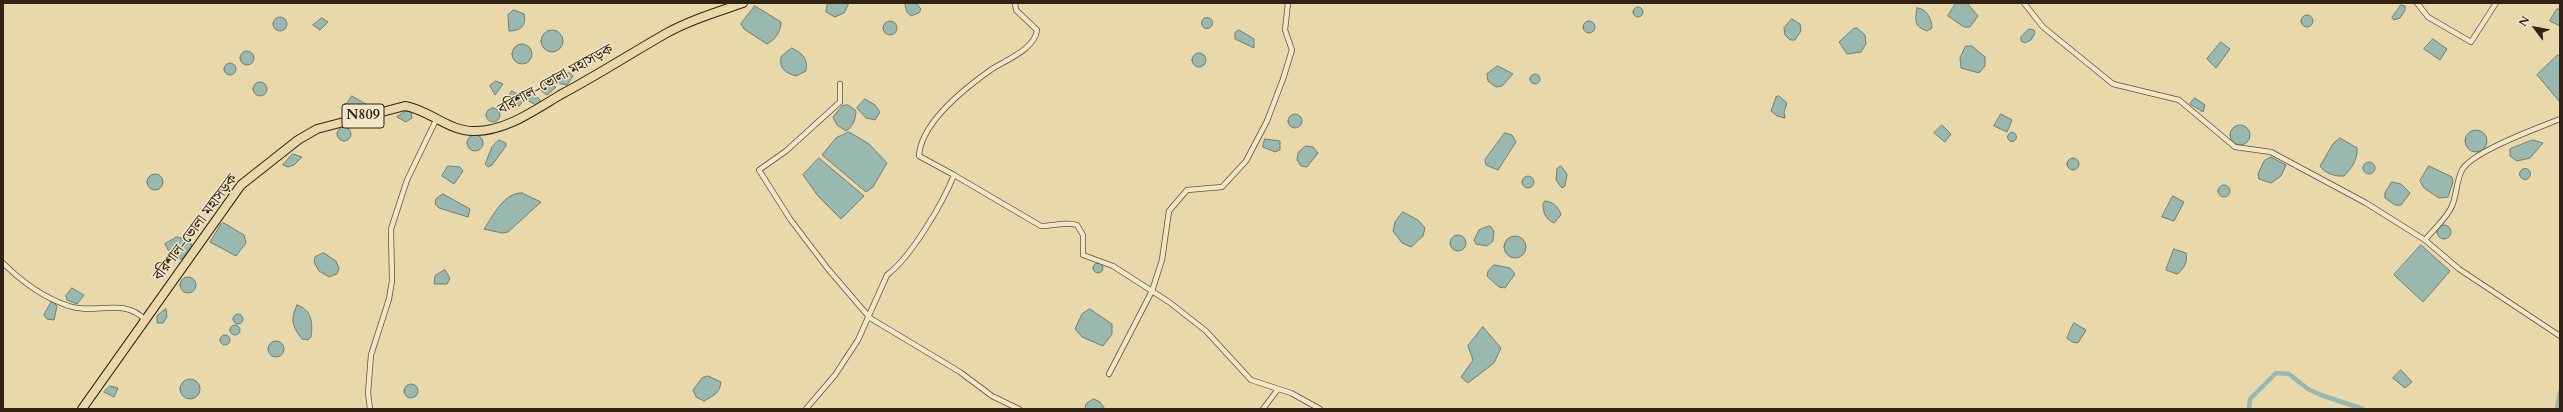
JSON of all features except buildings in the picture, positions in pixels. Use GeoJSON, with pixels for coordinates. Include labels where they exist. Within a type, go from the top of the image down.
{"type":"FeatureCollection","features":[{"type":"Feature","properties":{"kind":"highway","name":"বরিশাল-ভোলা মহাসড়ক"},"geometry":{"type":"LineString","coordinates":[[82,409],[241,185],[298,140],[317,128],[405,106],[416,108],[437,118],[445,124],[474,132],[494,129],[524,116],[666,34],[696,19],[743,3]]}},
{"type":"Feature","properties":{"kind":"street"},"geometry":{"type":"LineString","coordinates":[[1015,3],[1016,10],[1037,30],[1036,35],[1021,52],[986,74],[942,111],[920,146],[919,156],[1042,226],[1055,226],[1069,222],[1078,225],[1083,235],[1083,254],[1113,266],[1152,291],[1206,331],[1251,380],[1291,393],[1320,409]]}},
{"type":"Feature","properties":{"kind":"street"},"geometry":{"type":"LineString","coordinates":[[1109,374],[1152,291],[1162,260],[1169,211],[1186,190],[1222,187],[1246,161],[1267,120],[1292,50],[1285,30],[1288,3]]}},
{"type":"Feature","properties":{"kind":"street"},"geometry":{"type":"LineString","coordinates":[[2024,3],[2043,27],[2113,84],[2179,100],[2235,147],[2271,152],[2366,203],[2426,240],[2459,269],[2560,336]]}},
{"type":"Feature","properties":{"kind":"street"},"geometry":{"type":"LineString","coordinates":[[2417,3],[2428,17],[2471,42],[2496,3]]}},
{"type":"Feature","properties":{"kind":"street"},"geometry":{"type":"LineString","coordinates":[[840,84],[840,102],[786,150],[759,170],[794,226],[870,318],[960,372],[992,396],[1019,409]]}},
{"type":"Feature","properties":{"kind":"street"},"geometry":{"type":"LineString","coordinates":[[370,409],[368,393],[371,355],[389,299],[392,281],[391,229],[407,180],[437,118]]}},
{"type":"Feature","properties":{"kind":"street"},"geometry":{"type":"LineString","coordinates":[[2426,240],[2452,206],[2454,190],[2463,169],[2489,150],[2521,134],[2560,119]]}},
{"type":"Feature","properties":{"kind":"street"},"geometry":{"type":"LineString","coordinates":[[806,409],[842,365],[870,318],[876,296],[887,275],[894,270],[921,234],[941,203],[954,175]]}},
{"type":"Feature","properties":{"kind":"street"},"geometry":{"type":"LineString","coordinates":[[3,262],[37,291],[69,306],[123,309],[140,315],[145,320]]}},
{"type":"Feature","properties":{"kind":"street"},"geometry":{"type":"LineString","coordinates":[[1263,409],[1278,389]]}},
{"type":"Feature","properties":{"kind":"water"},"geometry":{"type":"Polygon","coordinates":[[[828,3],[849,3],[844,13],[835,17],[826,12],[828,3]]]}},
{"type":"Feature","properties":{"kind":"water"},"geometry":{"type":"Polygon","coordinates":[[[905,3],[916,3],[921,9],[919,13],[911,16],[907,12],[905,3]]]}},
{"type":"Feature","properties":{"kind":"water"},"geometry":{"type":"Polygon","coordinates":[[[1956,3],[1967,3],[1978,16],[1970,27],[1964,27],[1948,16],[1956,3]]]}},
{"type":"Feature","properties":{"kind":"water"},"geometry":{"type":"Polygon","coordinates":[[[2401,5],[2405,6],[2405,10],[2400,18],[2394,20],[2392,18],[2401,5]]]}},
{"type":"Feature","properties":{"kind":"water"},"geometry":{"type":"Polygon","coordinates":[[[755,6],[781,22],[777,35],[767,44],[744,29],[741,24],[755,6]]]}},
{"type":"Feature","properties":{"kind":"water"},"geometry":{"type":"Polygon","coordinates":[[[1636,7],[1640,7],[1642,8],[1642,16],[1636,17],[1633,14],[1633,10],[1636,7]]]}},
{"type":"Feature","properties":{"kind":"water"},"geometry":{"type":"Polygon","coordinates":[[[1917,8],[1920,8],[1926,12],[1930,18],[1932,28],[1927,31],[1920,27],[1916,22],[1917,8]]]}},
{"type":"Feature","properties":{"kind":"water"},"geometry":{"type":"Polygon","coordinates":[[[2557,9],[2560,9],[2560,26],[2550,21],[2557,9]]]}},
{"type":"Feature","properties":{"kind":"water"},"geometry":{"type":"Polygon","coordinates":[[[514,10],[524,14],[525,18],[522,27],[509,31],[508,15],[514,10]]]}},
{"type":"Feature","properties":{"kind":"water"},"geometry":{"type":"Polygon","coordinates":[[[2307,15],[2311,17],[2313,21],[2311,25],[2307,27],[2303,25],[2301,21],[2303,17],[2307,15]]]}},
{"type":"Feature","properties":{"kind":"water"},"geometry":{"type":"Polygon","coordinates":[[[277,17],[283,17],[287,21],[287,27],[283,31],[277,31],[273,27],[273,21],[277,17]]]}},
{"type":"Feature","properties":{"kind":"water"},"geometry":{"type":"Polygon","coordinates":[[[1207,17],[1211,19],[1213,23],[1211,27],[1207,29],[1203,27],[1201,23],[1203,19],[1207,17]]]}},
{"type":"Feature","properties":{"kind":"water"},"geometry":{"type":"Polygon","coordinates":[[[322,18],[328,22],[320,30],[313,25],[322,18]]]}},
{"type":"Feature","properties":{"kind":"water"},"geometry":{"type":"Polygon","coordinates":[[[1792,19],[1800,24],[1801,31],[1795,40],[1790,40],[1785,35],[1784,28],[1792,19]]]}},
{"type":"Feature","properties":{"kind":"water"},"geometry":{"type":"Polygon","coordinates":[[[890,21],[895,23],[897,28],[895,33],[890,35],[885,33],[883,28],[885,23],[890,21]]]}},
{"type":"Feature","properties":{"kind":"water"},"geometry":{"type":"Polygon","coordinates":[[[1587,21],[1591,21],[1595,27],[1591,33],[1587,33],[1583,29],[1583,25],[1587,21]]]}},
{"type":"Feature","properties":{"kind":"water"},"geometry":{"type":"Polygon","coordinates":[[[1857,28],[1865,35],[1866,44],[1861,52],[1847,54],[1839,42],[1853,29],[1857,28]]]}},
{"type":"Feature","properties":{"kind":"water"},"geometry":{"type":"Polygon","coordinates":[[[2029,29],[2034,30],[2035,33],[2031,40],[2025,43],[2021,41],[2021,37],[2029,29]]]}},
{"type":"Feature","properties":{"kind":"water"},"geometry":{"type":"Polygon","coordinates":[[[552,30],[560,33],[563,41],[560,49],[552,52],[544,49],[541,41],[544,33],[552,30]]]}},
{"type":"Feature","properties":{"kind":"water"},"geometry":{"type":"Polygon","coordinates":[[[1239,30],[1254,39],[1254,48],[1235,39],[1235,33],[1239,30]]]}},
{"type":"Feature","properties":{"kind":"water"},"geometry":{"type":"Polygon","coordinates":[[[2433,39],[2447,49],[2440,60],[2424,49],[2433,39]]]}},
{"type":"Feature","properties":{"kind":"water"},"geometry":{"type":"Polygon","coordinates":[[[2221,42],[2230,49],[2216,68],[2207,59],[2221,42]]]}},
{"type":"Feature","properties":{"kind":"water"},"geometry":{"type":"Polygon","coordinates":[[[518,44],[526,44],[532,50],[532,58],[526,64],[518,64],[512,58],[512,50],[518,44]]]}},
{"type":"Feature","properties":{"kind":"water"},"geometry":{"type":"Polygon","coordinates":[[[1966,46],[1972,46],[1985,57],[1985,66],[1979,73],[1961,68],[1960,58],[1966,46]]]}},
{"type":"Feature","properties":{"kind":"water"},"geometry":{"type":"Polygon","coordinates":[[[792,48],[802,54],[806,63],[806,71],[796,76],[786,72],[781,65],[781,57],[792,48]]]}},
{"type":"Feature","properties":{"kind":"water"},"geometry":{"type":"Polygon","coordinates":[[[247,51],[252,53],[254,58],[252,63],[247,65],[242,63],[240,58],[242,53],[247,51]]]}},
{"type":"Feature","properties":{"kind":"water"},"geometry":{"type":"Polygon","coordinates":[[[1196,53],[1202,53],[1206,57],[1206,63],[1202,67],[1196,67],[1192,63],[1192,57],[1196,53]]]}},
{"type":"Feature","properties":{"kind":"water"},"geometry":{"type":"Polygon","coordinates":[[[2558,55],[2560,57],[2560,102],[2537,75],[2558,55]]]}},
{"type":"Feature","properties":{"kind":"water"},"geometry":{"type":"Polygon","coordinates":[[[232,63],[235,64],[235,74],[228,75],[225,74],[224,67],[225,64],[232,63]]]}},
{"type":"Feature","properties":{"kind":"water"},"geometry":{"type":"Polygon","coordinates":[[[1498,66],[1513,74],[1502,86],[1496,87],[1488,81],[1487,74],[1498,66]]]}},
{"type":"Feature","properties":{"kind":"water"},"geometry":{"type":"Polygon","coordinates":[[[561,72],[570,73],[573,76],[567,85],[556,83],[555,78],[561,72]]]}},
{"type":"Feature","properties":{"kind":"water"},"geometry":{"type":"Polygon","coordinates":[[[1535,74],[1540,79],[1535,84],[1530,79],[1535,74]]]}},
{"type":"Feature","properties":{"kind":"water"},"geometry":{"type":"Polygon","coordinates":[[[496,81],[503,84],[495,95],[490,86],[496,81]]]}},
{"type":"Feature","properties":{"kind":"water"},"geometry":{"type":"Polygon","coordinates":[[[257,82],[263,82],[267,86],[267,92],[263,96],[257,96],[253,92],[253,86],[257,82]]]}},
{"type":"Feature","properties":{"kind":"water"},"geometry":{"type":"Polygon","coordinates":[[[545,83],[556,87],[547,95],[539,89],[545,83]]]}},
{"type":"Feature","properties":{"kind":"water"},"geometry":{"type":"Polygon","coordinates":[[[527,90],[530,90],[541,101],[536,105],[525,99],[523,95],[527,90]]]}},
{"type":"Feature","properties":{"kind":"water"},"geometry":{"type":"Polygon","coordinates":[[[512,91],[519,95],[523,101],[519,106],[506,110],[503,105],[512,91]]]}},
{"type":"Feature","properties":{"kind":"water"},"geometry":{"type":"Polygon","coordinates":[[[352,96],[369,106],[367,111],[351,113],[344,108],[352,96]]]}},
{"type":"Feature","properties":{"kind":"water"},"geometry":{"type":"Polygon","coordinates":[[[1779,96],[1787,103],[1784,112],[1785,118],[1777,116],[1771,111],[1776,97],[1779,96]]]}},
{"type":"Feature","properties":{"kind":"water"},"geometry":{"type":"Polygon","coordinates":[[[2195,98],[2205,105],[2203,112],[2190,104],[2195,98]]]}},
{"type":"Feature","properties":{"kind":"water"},"geometry":{"type":"Polygon","coordinates":[[[865,99],[875,105],[880,112],[875,120],[866,118],[857,108],[865,99]]]}},
{"type":"Feature","properties":{"kind":"water"},"geometry":{"type":"Polygon","coordinates":[[[848,105],[856,111],[856,114],[852,125],[846,131],[837,125],[833,117],[842,106],[848,105]]]}},
{"type":"Feature","properties":{"kind":"water"},"geometry":{"type":"Polygon","coordinates":[[[490,108],[496,108],[500,112],[500,118],[496,122],[490,122],[486,118],[486,112],[490,108]]]}},
{"type":"Feature","properties":{"kind":"water"},"geometry":{"type":"Polygon","coordinates":[[[406,111],[411,112],[412,118],[406,122],[397,117],[406,111]]]}},
{"type":"Feature","properties":{"kind":"water"},"geometry":{"type":"Polygon","coordinates":[[[1295,114],[1300,116],[1302,121],[1300,126],[1295,128],[1290,126],[1288,121],[1290,116],[1295,114]]]}},
{"type":"Feature","properties":{"kind":"water"},"geometry":{"type":"Polygon","coordinates":[[[2001,114],[2012,120],[2007,132],[1994,126],[2001,114]]]}},
{"type":"Feature","properties":{"kind":"water"},"geometry":{"type":"Polygon","coordinates":[[[1942,125],[1951,134],[1945,142],[1934,133],[1942,125]]]}},
{"type":"Feature","properties":{"kind":"water"},"geometry":{"type":"Polygon","coordinates":[[[2240,125],[2247,128],[2250,135],[2247,142],[2240,145],[2233,142],[2230,135],[2233,128],[2240,125]]]}},
{"type":"Feature","properties":{"kind":"water"},"geometry":{"type":"Polygon","coordinates":[[[344,127],[349,129],[351,134],[349,139],[344,141],[339,139],[337,134],[339,129],[344,127]]]}},
{"type":"Feature","properties":{"kind":"water"},"geometry":{"type":"Polygon","coordinates":[[[2476,130],[2484,133],[2487,141],[2484,149],[2476,152],[2468,149],[2465,141],[2468,133],[2476,130]]]}},
{"type":"Feature","properties":{"kind":"water"},"geometry":{"type":"Polygon","coordinates":[[[849,132],[869,144],[887,163],[873,187],[866,192],[822,155],[836,138],[849,132]]]}},
{"type":"Feature","properties":{"kind":"water"},"geometry":{"type":"Polygon","coordinates":[[[2012,132],[2017,137],[2012,142],[2007,137],[2012,132]]]}},
{"type":"Feature","properties":{"kind":"water"},"geometry":{"type":"Polygon","coordinates":[[[1505,133],[1512,135],[1516,142],[1498,170],[1486,165],[1485,160],[1505,133]]]}},
{"type":"Feature","properties":{"kind":"water"},"geometry":{"type":"Polygon","coordinates":[[[475,135],[482,140],[483,143],[478,150],[475,151],[468,146],[467,143],[472,136],[475,135]]]}},
{"type":"Feature","properties":{"kind":"water"},"geometry":{"type":"Polygon","coordinates":[[[2340,138],[2357,148],[2357,156],[2354,163],[2344,176],[2330,174],[2324,171],[2320,166],[2333,144],[2340,138]]]}},
{"type":"Feature","properties":{"kind":"water"},"geometry":{"type":"Polygon","coordinates":[[[1265,139],[1280,141],[1280,150],[1275,152],[1263,147],[1265,139]]]}},
{"type":"Feature","properties":{"kind":"water"},"geometry":{"type":"Polygon","coordinates":[[[499,140],[506,143],[506,146],[492,165],[488,167],[485,164],[492,147],[499,140]]]}},
{"type":"Feature","properties":{"kind":"water"},"geometry":{"type":"Polygon","coordinates":[[[2533,140],[2543,143],[2530,158],[2517,161],[2510,156],[2510,149],[2533,140]]]}},
{"type":"Feature","properties":{"kind":"water"},"geometry":{"type":"Polygon","coordinates":[[[1306,146],[1313,147],[1318,153],[1307,167],[1301,166],[1297,160],[1298,153],[1306,146]]]}},
{"type":"Feature","properties":{"kind":"water"},"geometry":{"type":"Polygon","coordinates":[[[293,154],[302,157],[294,165],[288,167],[283,165],[293,154]]]}},
{"type":"Feature","properties":{"kind":"water"},"geometry":{"type":"Polygon","coordinates":[[[2271,157],[2286,165],[2281,176],[2271,183],[2259,179],[2258,174],[2264,161],[2271,157]]]}},
{"type":"Feature","properties":{"kind":"water"},"geometry":{"type":"Polygon","coordinates":[[[819,158],[864,196],[841,219],[818,196],[803,175],[819,158]]]}},
{"type":"Feature","properties":{"kind":"water"},"geometry":{"type":"Polygon","coordinates":[[[2071,158],[2075,158],[2079,164],[2075,170],[2071,170],[2067,166],[2067,162],[2071,158]]]}},
{"type":"Feature","properties":{"kind":"water"},"geometry":{"type":"Polygon","coordinates":[[[2367,162],[2371,162],[2375,168],[2371,174],[2367,174],[2363,170],[2363,166],[2367,162]]]}},
{"type":"Feature","properties":{"kind":"water"},"geometry":{"type":"Polygon","coordinates":[[[448,166],[460,167],[463,171],[454,184],[442,176],[448,166]]]}},
{"type":"Feature","properties":{"kind":"water"},"geometry":{"type":"Polygon","coordinates":[[[1561,166],[1567,174],[1565,186],[1562,188],[1556,180],[1557,169],[1561,166]]]}},
{"type":"Feature","properties":{"kind":"water"},"geometry":{"type":"Polygon","coordinates":[[[2429,166],[2452,177],[2453,182],[2448,197],[2439,198],[2424,188],[2420,181],[2429,166]]]}},
{"type":"Feature","properties":{"kind":"water"},"geometry":{"type":"Polygon","coordinates":[[[2525,168],[2529,170],[2531,174],[2529,178],[2525,180],[2521,178],[2519,174],[2521,170],[2525,168]]]}},
{"type":"Feature","properties":{"kind":"water"},"geometry":{"type":"Polygon","coordinates":[[[155,174],[161,176],[163,182],[161,188],[155,190],[149,188],[147,182],[149,176],[155,174]]]}},
{"type":"Feature","properties":{"kind":"water"},"geometry":{"type":"Polygon","coordinates":[[[1526,176],[1530,176],[1534,182],[1530,188],[1526,188],[1522,184],[1522,180],[1526,176]]]}},
{"type":"Feature","properties":{"kind":"water"},"geometry":{"type":"Polygon","coordinates":[[[2392,182],[2401,184],[2410,193],[2401,205],[2395,205],[2385,198],[2385,193],[2392,182]]]}},
{"type":"Feature","properties":{"kind":"water"},"geometry":{"type":"Polygon","coordinates":[[[2222,185],[2226,185],[2230,191],[2226,197],[2222,197],[2218,193],[2218,189],[2222,185]]]}},
{"type":"Feature","properties":{"kind":"water"},"geometry":{"type":"Polygon","coordinates":[[[522,193],[541,202],[508,232],[502,233],[484,229],[504,201],[510,196],[522,193]]]}},
{"type":"Feature","properties":{"kind":"water"},"geometry":{"type":"Polygon","coordinates":[[[443,194],[470,209],[468,217],[439,208],[435,204],[436,199],[443,194]]]}},
{"type":"Feature","properties":{"kind":"water"},"geometry":{"type":"Polygon","coordinates":[[[2173,196],[2184,202],[2174,221],[2162,217],[2173,196]]]}},
{"type":"Feature","properties":{"kind":"water"},"geometry":{"type":"Polygon","coordinates":[[[1545,201],[1553,203],[1560,212],[1561,215],[1554,223],[1545,215],[1543,204],[1545,201]]]}},
{"type":"Feature","properties":{"kind":"water"},"geometry":{"type":"Polygon","coordinates":[[[1403,212],[1418,220],[1425,228],[1423,236],[1411,247],[1402,243],[1393,231],[1395,222],[1403,212]]]}},
{"type":"Feature","properties":{"kind":"water"},"geometry":{"type":"Polygon","coordinates":[[[224,223],[244,235],[246,243],[236,256],[210,242],[221,224],[224,223]]]}},
{"type":"Feature","properties":{"kind":"water"},"geometry":{"type":"Polygon","coordinates":[[[2441,225],[2447,225],[2451,229],[2451,235],[2447,239],[2441,239],[2437,235],[2437,229],[2441,225]]]}},
{"type":"Feature","properties":{"kind":"water"},"geometry":{"type":"Polygon","coordinates":[[[1490,226],[1494,231],[1493,241],[1487,246],[1476,244],[1474,240],[1479,230],[1490,226]]]}},
{"type":"Feature","properties":{"kind":"water"},"geometry":{"type":"Polygon","coordinates":[[[1455,235],[1461,235],[1466,240],[1464,249],[1461,251],[1455,251],[1450,246],[1450,240],[1455,235]]]}},
{"type":"Feature","properties":{"kind":"water"},"geometry":{"type":"Polygon","coordinates":[[[1511,236],[1519,236],[1526,243],[1526,251],[1519,258],[1511,258],[1504,251],[1504,243],[1511,236]]]}},
{"type":"Feature","properties":{"kind":"water"},"geometry":{"type":"Polygon","coordinates":[[[177,237],[189,240],[192,246],[182,259],[176,259],[170,253],[165,244],[177,237]]]}},
{"type":"Feature","properties":{"kind":"water"},"geometry":{"type":"Polygon","coordinates":[[[2421,245],[2450,271],[2423,302],[2394,275],[2421,245]]]}},
{"type":"Feature","properties":{"kind":"water"},"geometry":{"type":"Polygon","coordinates":[[[2174,249],[2186,253],[2185,265],[2177,274],[2166,270],[2174,249]]]}},
{"type":"Feature","properties":{"kind":"water"},"geometry":{"type":"Polygon","coordinates":[[[324,253],[336,261],[339,269],[337,274],[329,277],[319,271],[314,262],[315,257],[324,253]]]}},
{"type":"Feature","properties":{"kind":"water"},"geometry":{"type":"Polygon","coordinates":[[[1096,263],[1100,263],[1103,268],[1100,273],[1096,273],[1093,270],[1093,266],[1096,263]]]}},
{"type":"Feature","properties":{"kind":"water"},"geometry":{"type":"Polygon","coordinates":[[[1494,265],[1510,268],[1515,274],[1505,288],[1499,287],[1487,276],[1488,271],[1494,265]]]}},
{"type":"Feature","properties":{"kind":"water"},"geometry":{"type":"Polygon","coordinates":[[[445,270],[450,278],[447,284],[434,284],[435,276],[445,270]]]}},
{"type":"Feature","properties":{"kind":"water"},"geometry":{"type":"Polygon","coordinates":[[[188,277],[194,279],[196,285],[194,291],[188,293],[182,291],[180,285],[182,279],[188,277]]]}},
{"type":"Feature","properties":{"kind":"water"},"geometry":{"type":"Polygon","coordinates":[[[72,288],[84,295],[77,304],[67,300],[66,296],[72,288]]]}},
{"type":"Feature","properties":{"kind":"water"},"geometry":{"type":"Polygon","coordinates":[[[52,301],[57,306],[54,320],[47,319],[44,315],[52,301]]]}},
{"type":"Feature","properties":{"kind":"water"},"geometry":{"type":"Polygon","coordinates":[[[297,305],[306,310],[309,314],[312,332],[311,337],[308,340],[302,339],[293,323],[293,315],[297,305]]]}},
{"type":"Feature","properties":{"kind":"water"},"geometry":{"type":"Polygon","coordinates":[[[166,309],[167,317],[163,323],[157,323],[157,316],[166,309]]]}},
{"type":"Feature","properties":{"kind":"water"},"geometry":{"type":"Polygon","coordinates":[[[1090,309],[1112,324],[1112,334],[1103,346],[1082,337],[1075,329],[1082,314],[1090,309]]]}},
{"type":"Feature","properties":{"kind":"water"},"geometry":{"type":"Polygon","coordinates":[[[238,314],[243,319],[238,324],[233,319],[238,314]]]}},
{"type":"Feature","properties":{"kind":"water"},"geometry":{"type":"Polygon","coordinates":[[[2074,323],[2086,330],[2078,343],[2072,342],[2067,338],[2074,323]]]}},
{"type":"Feature","properties":{"kind":"water"},"geometry":{"type":"Polygon","coordinates":[[[233,325],[237,325],[239,326],[239,334],[233,335],[230,332],[230,328],[233,325]]]}},
{"type":"Feature","properties":{"kind":"water"},"geometry":{"type":"Polygon","coordinates":[[[1483,327],[1501,348],[1494,363],[1468,383],[1461,377],[1473,360],[1468,346],[1483,327]]]}},
{"type":"Feature","properties":{"kind":"water"},"geometry":{"type":"Polygon","coordinates":[[[223,335],[227,335],[229,336],[229,344],[223,345],[220,342],[220,338],[223,335]]]}},
{"type":"Feature","properties":{"kind":"water"},"geometry":{"type":"Polygon","coordinates":[[[276,341],[283,346],[284,349],[279,356],[276,357],[269,352],[268,349],[273,342],[276,341]]]}},
{"type":"Feature","properties":{"kind":"water"},"geometry":{"type":"Polygon","coordinates":[[[2401,370],[2412,382],[2405,388],[2393,378],[2401,370]]]}},
{"type":"Feature","properties":{"kind":"water"},"geometry":{"type":"Polygon","coordinates":[[[708,376],[721,382],[718,392],[704,401],[696,397],[693,390],[702,378],[708,376]]]}},
{"type":"Feature","properties":{"kind":"water"},"geometry":{"type":"Polygon","coordinates":[[[190,379],[197,382],[200,389],[197,396],[190,399],[183,396],[180,389],[183,382],[190,379]]]}},
{"type":"Feature","properties":{"kind":"water"},"geometry":{"type":"Polygon","coordinates":[[[408,384],[414,384],[418,388],[418,394],[414,398],[408,398],[404,394],[404,388],[408,384]]]}},
{"type":"Feature","properties":{"kind":"water"},"geometry":{"type":"Polygon","coordinates":[[[110,386],[118,388],[114,397],[104,392],[110,386]]]}},
{"type":"Feature","properties":{"kind":"water"},"geometry":{"type":"Polygon","coordinates":[[[1094,399],[1100,402],[1105,409],[1085,409],[1086,404],[1094,399]]]}},
{"type":"Feature","properties":{"kind":"waterway"},"geometry":{"type":"LineString","coordinates":[[2249,409],[2250,399],[2276,373],[2289,374],[2308,389],[2363,409]]}},
{"type":"Feature","properties":{"kind":"waterway"},"geometry":{"type":"LineString","coordinates":[[2557,409],[2560,392]]}}]}
